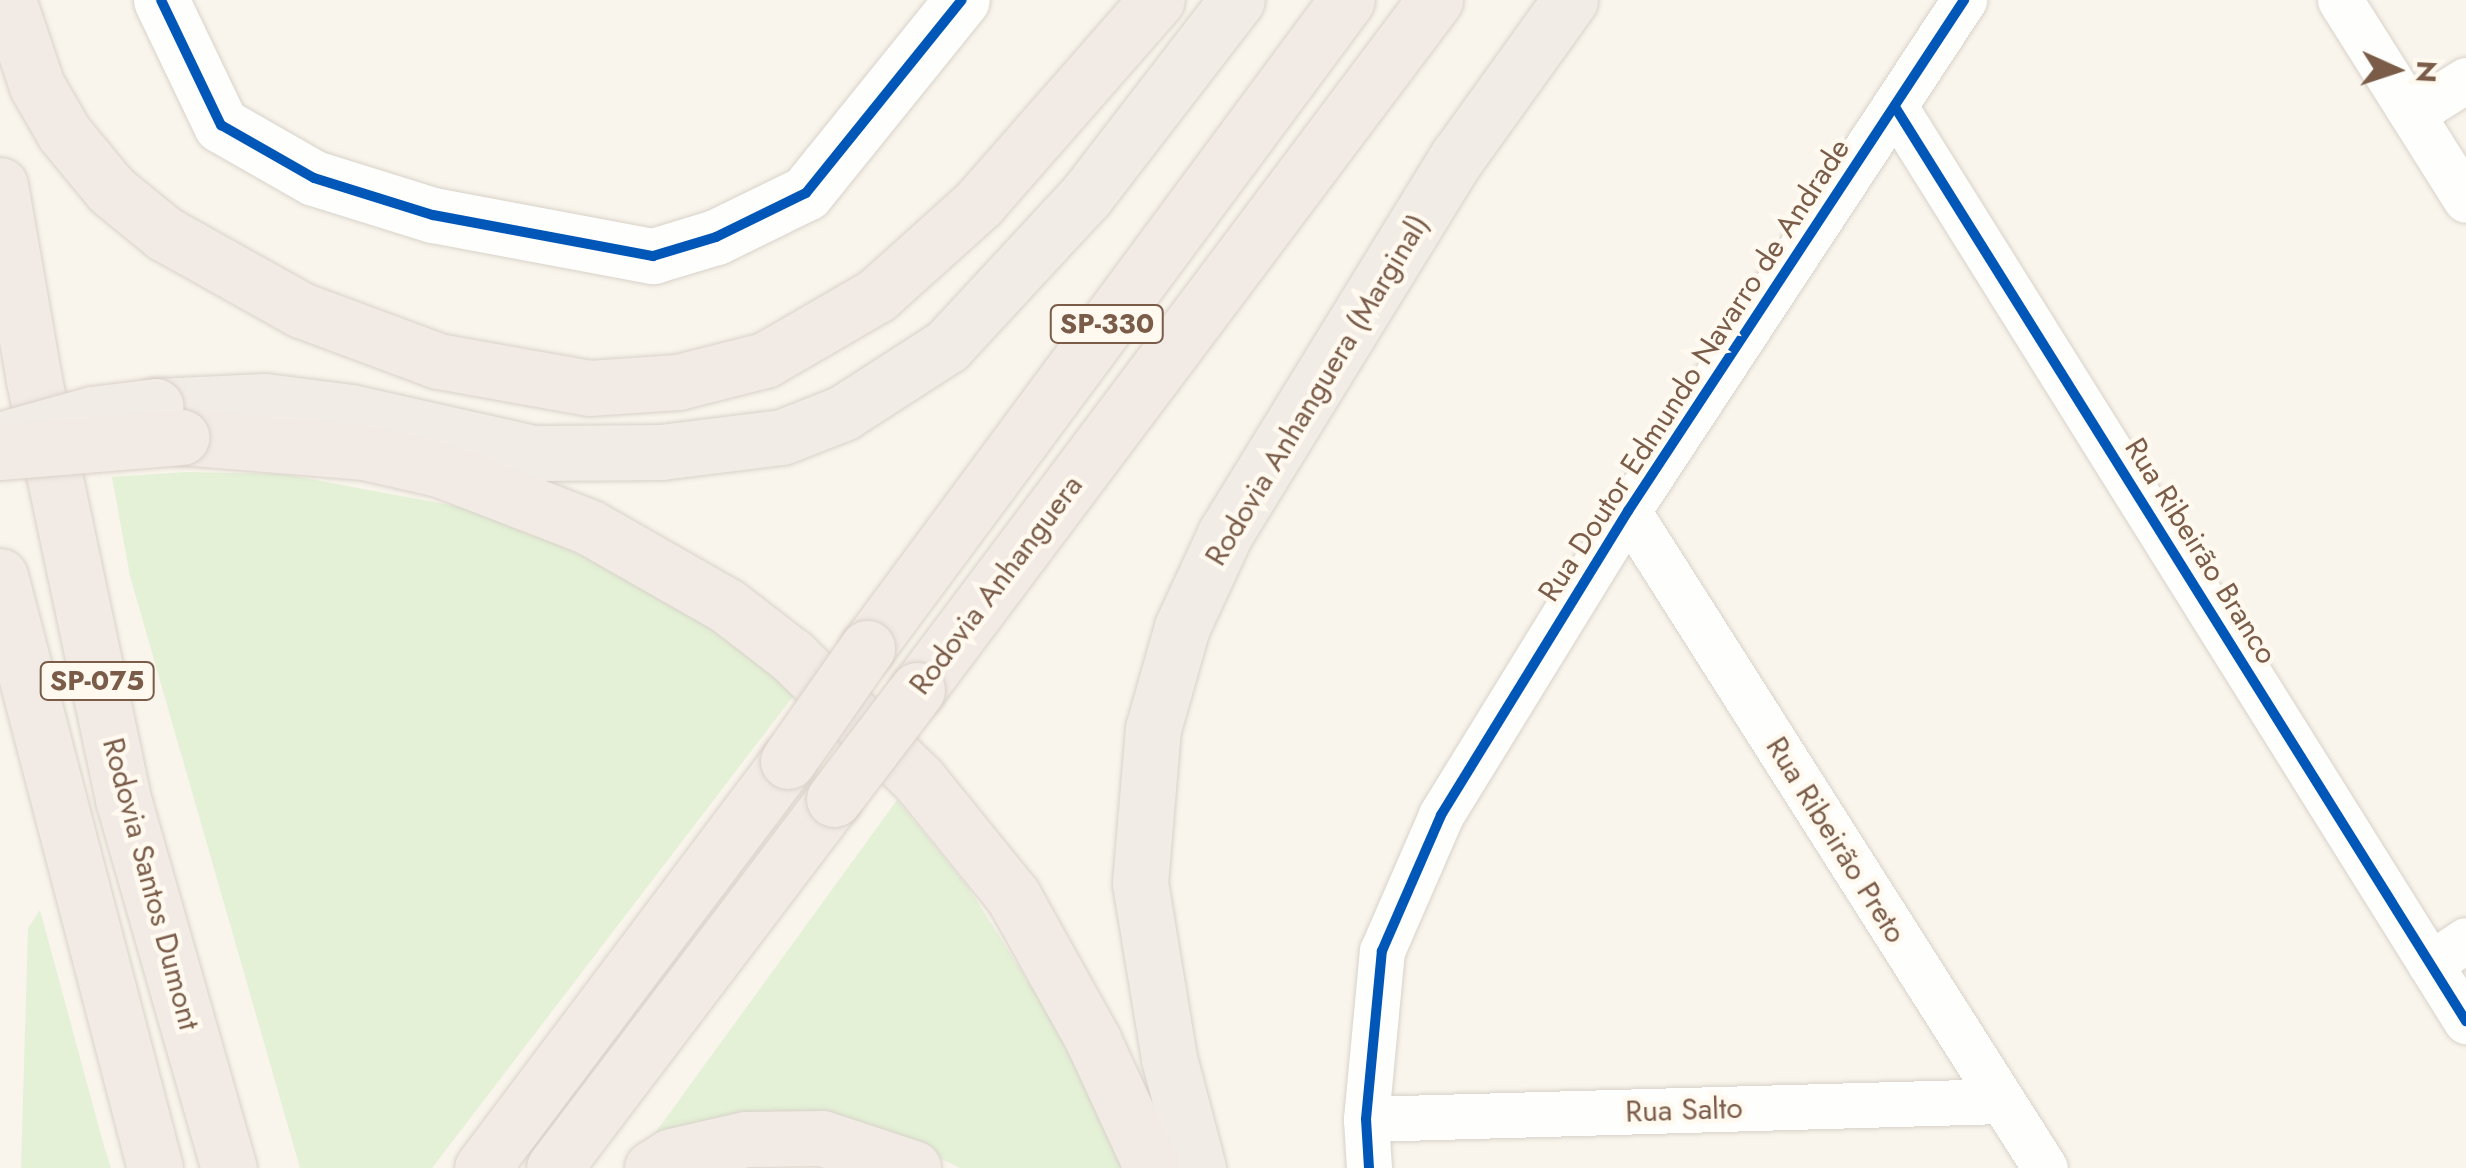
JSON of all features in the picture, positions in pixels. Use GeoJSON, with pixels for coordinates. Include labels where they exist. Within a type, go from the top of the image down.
{"type":"FeatureCollection","features":[{"type":"Feature","properties":{"kind":"highway"},"geometry":{"type":"LineString","coordinates":[[8,0],[37,86],[64,133],[111,190],[165,234],[301,310],[438,361],[589,388],[678,382],[765,360],[878,296],[979,204],[1157,0]]}},
{"type":"Feature","properties":{"kind":"highway"},"geometry":{"type":"LineString","coordinates":[[0,452],[168,422],[300,406],[445,430],[534,453],[645,452],[782,438],[843,413],[948,346],[1086,196],[1237,0]]}},
{"type":"Feature","properties":{"kind":"highway","name":"SP-330"},"geometry":{"type":"LineString","coordinates":[[482,1168],[788,762],[1347,0]]}},
{"type":"Feature","properties":{"kind":"highway","name":"Rodovia Anhanguera"},"geometry":{"type":"LineString","coordinates":[[554,1168],[1435,0]]}},
{"type":"Feature","properties":{"kind":"highway"},"geometry":{"type":"LineString","coordinates":[[1274,218],[1469,0]]}},
{"type":"Feature","properties":{"kind":"highway","name":"Rodovia Anhanguera (Marginal)"},"geometry":{"type":"LineString","coordinates":[[1198,1168],[1169,1058],[1140,883],[1153,730],[1182,626],[1225,534],[1448,172],[1570,0]]}},
{"type":"Feature","properties":{"kind":"highway","name":"Rodovia Santos Dumont"},"geometry":{"type":"LineString","coordinates":[[0,185],[34,380],[123,798],[228,1168]]}},
{"type":"Feature","properties":{"kind":"highway"},"geometry":{"type":"LineString","coordinates":[[0,440],[92,414],[364,452],[439,469],[589,527],[726,605],[792,656],[920,780],[992,869],[1093,1040],[1152,1168]]}},
{"type":"Feature","properties":{"kind":"highway","name":"SP-075"},"geometry":{"type":"LineString","coordinates":[[0,576],[155,1168]]}},
{"type":"Feature","properties":{"kind":"highway"},"geometry":{"type":"LineString","coordinates":[[652,1168],[671,1156],[746,1138],[822,1138],[913,1168]]}},
{"type":"Feature","properties":{"kind":"street"},"geometry":{"type":"LineString","coordinates":[[161,0],[192,74],[221,125],[314,178],[433,215],[653,256],[716,236],[806,193],[962,0]]}},
{"type":"Feature","properties":{"kind":"street","name":"Rua Doutor Edmundo Navarro de Andrade"},"geometry":{"type":"LineString","coordinates":[[1369,1168],[1366,1119],[1382,951],[1433,832],[1628,511],[1964,0]]}},
{"type":"Feature","properties":{"kind":"street"},"geometry":{"type":"LineString","coordinates":[[2340,0],[2466,200]]}},
{"type":"Feature","properties":{"kind":"street"},"geometry":{"type":"LineString","coordinates":[[2412,114],[2466,80]]}},
{"type":"Feature","properties":{"kind":"street","name":"Rua Ribeirão Branco"},"geometry":{"type":"LineString","coordinates":[[1895,107],[2448,952],[2466,1020]]}},
{"type":"Feature","properties":{"kind":"street","name":"Rua Ribeirão Preto"},"geometry":{"type":"LineString","coordinates":[[1628,511],[2044,1168]]}},
{"type":"Feature","properties":{"kind":"street","name":"Rua Salto"},"geometry":{"type":"LineString","coordinates":[[1366,1119],[2002,1101]]}},
{"type":"Feature","properties":{"kind":"green space"},"geometry":{"type":"Polygon","coordinates":[[[186,472],[283,474],[482,511],[668,594],[798,690],[432,1168],[300,1168],[130,576],[112,477],[186,472]]]}},
{"type":"Feature","properties":{"kind":"green space"},"geometry":{"type":"Polygon","coordinates":[[[897,800],[968,887],[1050,1016],[1126,1168],[960,1168],[896,1137],[653,1136],[897,800]]]}},
{"type":"Feature","properties":{"kind":"green space"},"geometry":{"type":"Polygon","coordinates":[[[40,910],[111,1168],[21,1168],[28,928],[40,910]]]}},
{"type":"Feature","properties":{"kind":"cycle path"},"geometry":{"type":"LineString","coordinates":[[161,0],[221,125],[314,178],[433,215],[653,256],[716,237],[806,193],[962,0]]}},
{"type":"Feature","properties":{"kind":"cycle path"},"geometry":{"type":"LineString","coordinates":[[1369,1168],[1366,1119],[1382,951],[1441,815],[1628,511],[1964,0]]}},
{"type":"Feature","properties":{"kind":"cycle path"},"geometry":{"type":"LineString","coordinates":[[1895,107],[2466,1021]]}}]}
